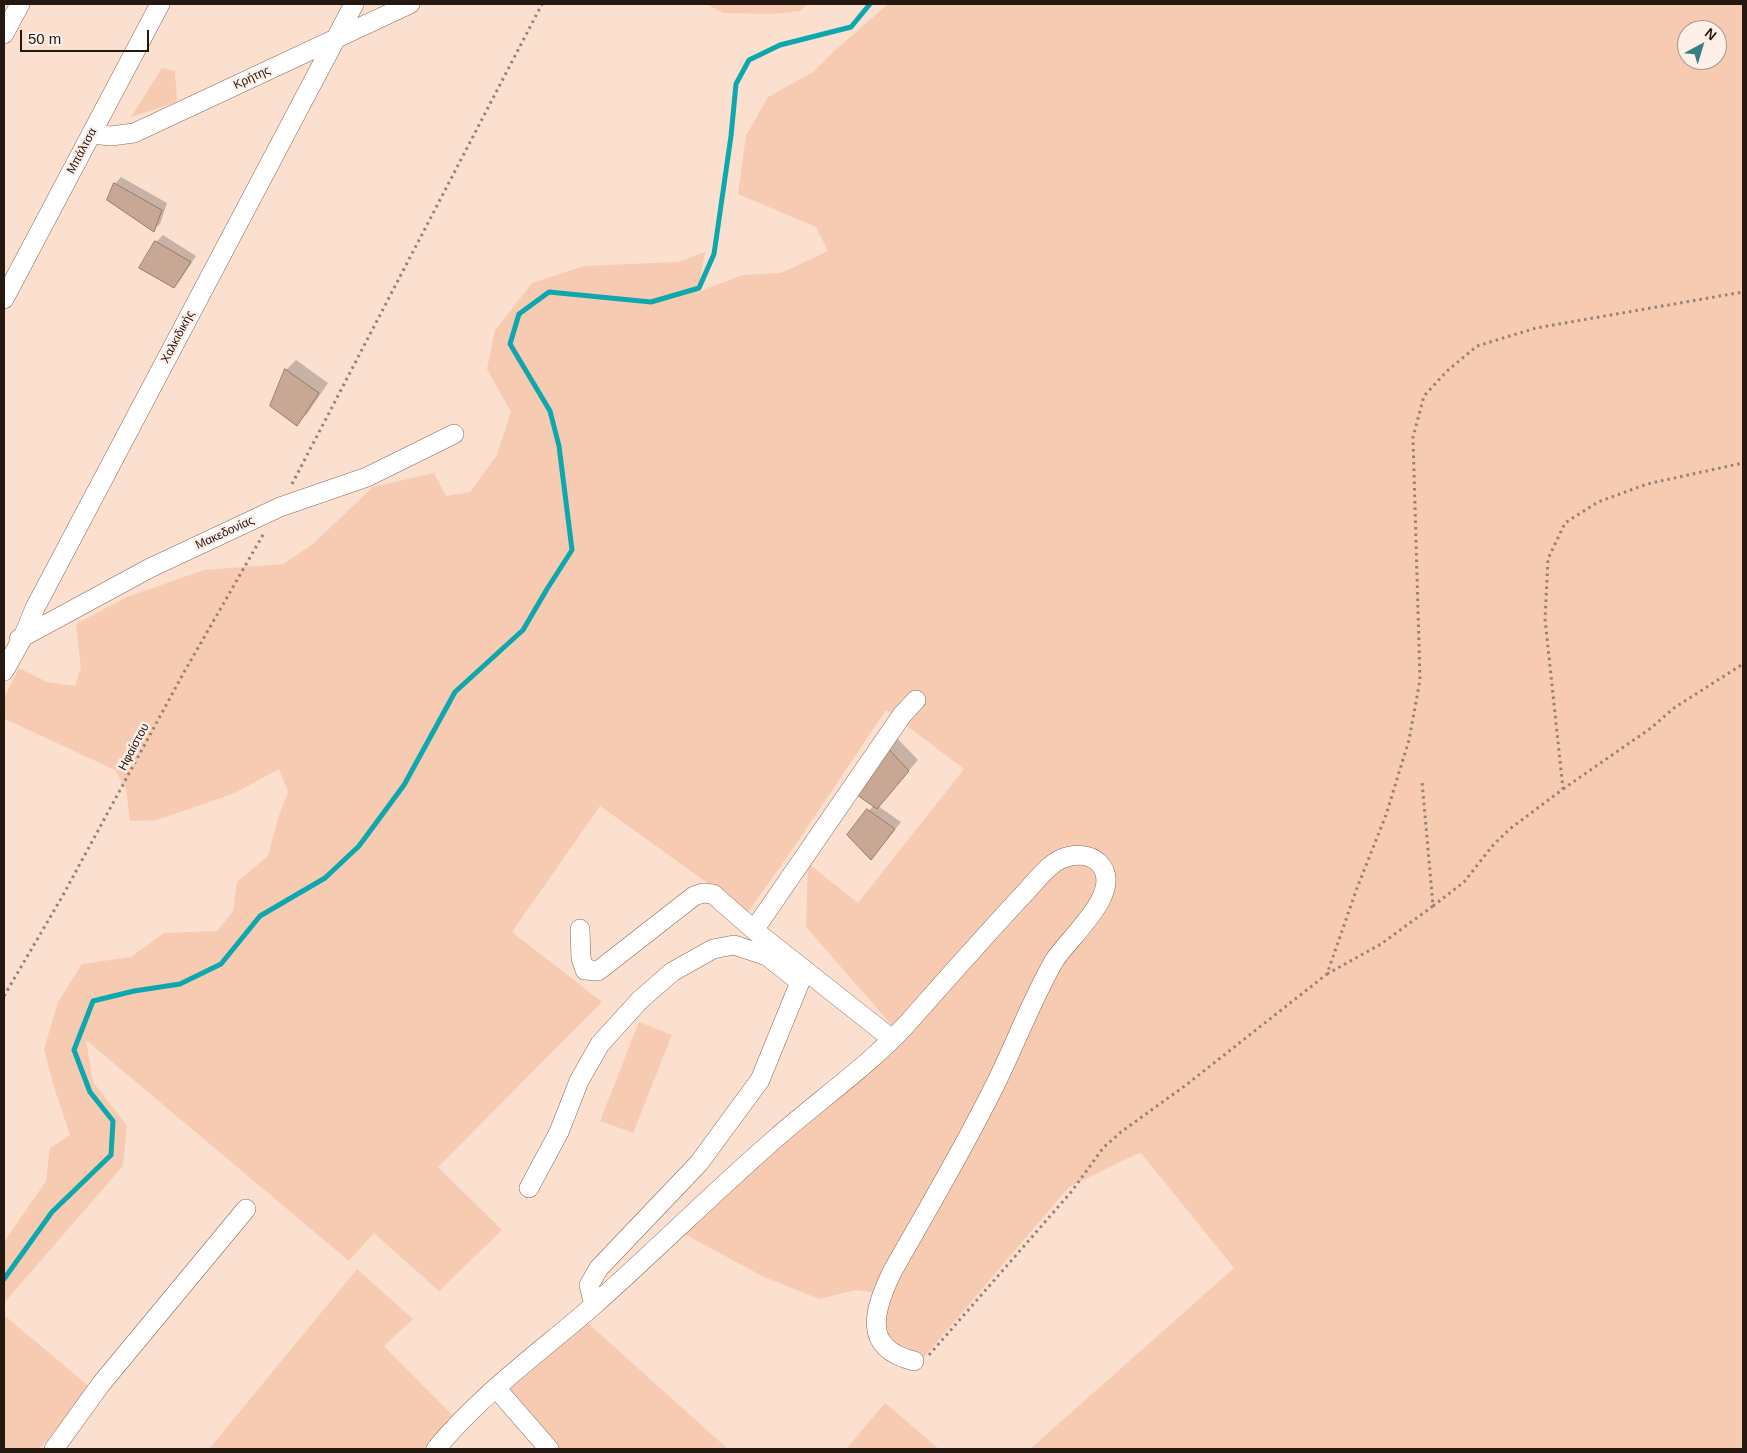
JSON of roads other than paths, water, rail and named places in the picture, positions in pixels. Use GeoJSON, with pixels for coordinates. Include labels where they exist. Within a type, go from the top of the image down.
{"type":"FeatureCollection","features":[{"type":"Feature","properties":{"kind":"street"},"geometry":{"type":"LineString","coordinates":[[4,34],[20,4]]}},
{"type":"Feature","properties":{"kind":"street","name":"Μπάλτσα"},"geometry":{"type":"LineString","coordinates":[[4,299],[160,4]]}},
{"type":"Feature","properties":{"kind":"street","name":"Χαλκιδικής"},"geometry":{"type":"LineString","coordinates":[[4,671],[23,637],[35,608],[354,4]]}},
{"type":"Feature","properties":{"kind":"street","name":"Κρήτης"},"geometry":{"type":"LineString","coordinates":[[91,134],[110,136],[134,133],[410,4]]}},
{"type":"Feature","properties":{"kind":"street","name":"Μακεδονίας"},"geometry":{"type":"LineString","coordinates":[[4,646],[150,568],[280,507],[367,477],[454,434]]}},
{"type":"Feature","properties":{"kind":"street"},"geometry":{"type":"LineString","coordinates":[[754,930],[902,715],[916,700]]}},
{"type":"Feature","properties":{"kind":"street"},"geometry":{"type":"LineString","coordinates":[[436,1449],[452,1429],[496,1388],[594,1305],[775,1139],[892,1039],[1002,917],[1057,860],[1071,856],[1086,855],[1095,859],[1102,866],[1107,880],[1104,895],[1057,957],[1039,988],[992,1092],[882,1292],[876,1320],[880,1342],[896,1354],[914,1361]]}},
{"type":"Feature","properties":{"kind":"street"},"geometry":{"type":"LineString","coordinates":[[580,929],[581,958],[585,970],[598,971],[694,896],[703,893],[713,894],[754,930],[892,1039]]}},
{"type":"Feature","properties":{"kind":"street"},"geometry":{"type":"LineString","coordinates":[[529,1188],[559,1132],[579,1081],[600,1044],[640,1000],[672,972],[714,949],[734,945],[767,956],[836,1010]]}},
{"type":"Feature","properties":{"kind":"street"},"geometry":{"type":"LineString","coordinates":[[594,1305],[589,1285],[600,1268],[699,1163],[760,1080],[800,982]]}},
{"type":"Feature","properties":{"kind":"street"},"geometry":{"type":"LineString","coordinates":[[54,1449],[102,1384],[246,1209]]}},
{"type":"Feature","properties":{"kind":"street"},"geometry":{"type":"LineString","coordinates":[[496,1388],[549,1449]]}},
{"type":"Feature","properties":{"kind":"waterway"},"geometry":{"type":"LineString","coordinates":[[4,1279],[52,1212],[111,1155],[113,1121],[90,1092],[74,1050],[93,1001],[134,991],[180,984],[221,964],[260,916],[325,878],[359,846],[404,785],[455,692],[523,630],[572,550],[559,446],[550,411],[510,344],[519,314],[549,292],[651,302],[699,288],[714,254],[731,136],[736,84],[749,60],[780,45],[851,27],[870,4]]}}]}
